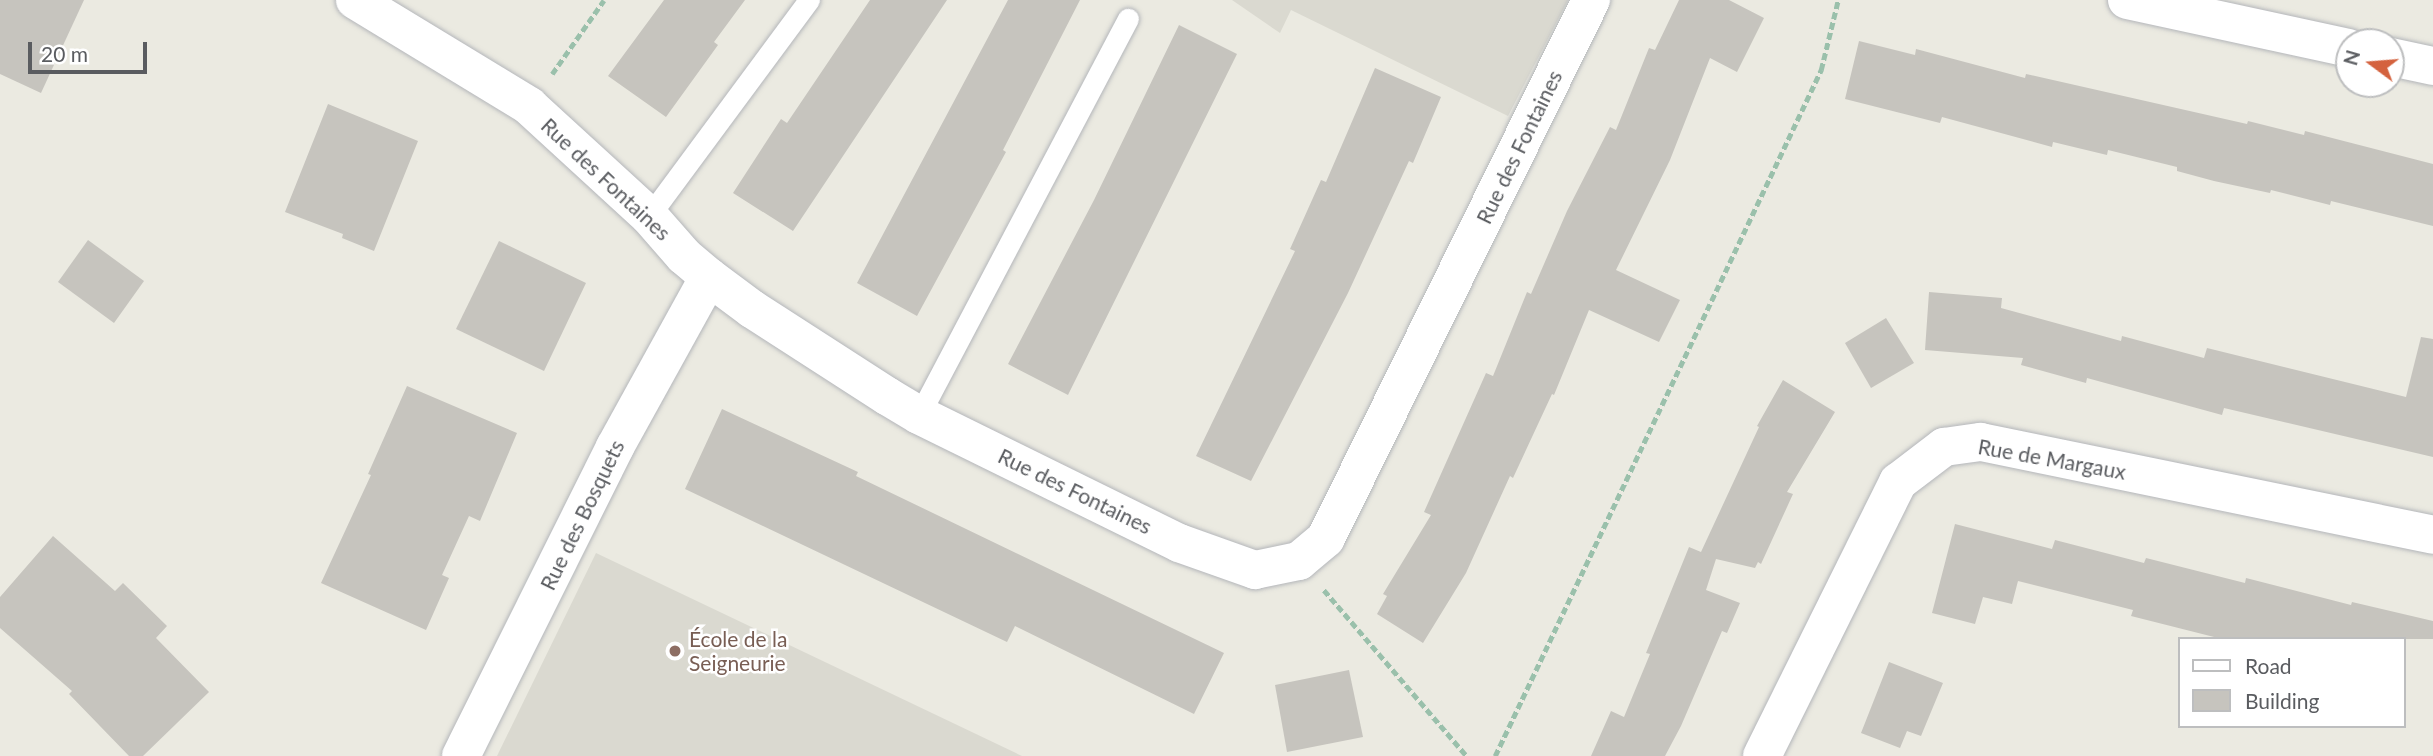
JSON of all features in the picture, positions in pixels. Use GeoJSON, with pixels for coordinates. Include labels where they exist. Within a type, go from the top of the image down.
{"type":"FeatureCollection","features":[{"type":"Feature","properties":{"kind":"street","name":"Rue des Fontaines"},"geometry":{"type":"LineString","coordinates":[[355,0],[528,106],[649,216],[684,257],[764,317],[919,415],[1179,543],[1255,570],[1298,561],[1326,538],[1591,0]]}},
{"type":"Feature","properties":{"kind":"street"},"geometry":{"type":"LineString","coordinates":[[2127,0],[2335,45]]}},
{"type":"Feature","properties":{"kind":"street"},"geometry":{"type":"LineString","coordinates":[[2405,60],[2433,66]]}},
{"type":"Feature","properties":{"kind":"street","name":"Rue des Bosquets"},"geometry":{"type":"LineString","coordinates":[[461,756],[615,447],[709,278]]}},
{"type":"Feature","properties":{"kind":"street","name":"Rue de Margaux"},"geometry":{"type":"LineString","coordinates":[[1762,756],[1898,482],[1944,447],[1981,442],[2433,535]]}},
{"type":"Feature","properties":{"kind":"lane"},"geometry":{"type":"LineString","coordinates":[[649,216],[809,0]]}},
{"type":"Feature","properties":{"kind":"lane"},"geometry":{"type":"LineString","coordinates":[[919,415],[1128,19]]}},
{"type":"Feature","properties":{"kind":"path"},"geometry":{"type":"LineString","coordinates":[[528,106],[604,0]]}},
{"type":"Feature","properties":{"kind":"path"},"geometry":{"type":"LineString","coordinates":[[1495,756],[1821,70],[1838,0]]}},
{"type":"Feature","properties":{"kind":"path"},"geometry":{"type":"LineString","coordinates":[[1298,561],[1467,756]]}},
{"type":"Feature","properties":{"kind":"shaded area"},"geometry":{"type":"Polygon","coordinates":[[[1232,0],[1568,0],[1508,116],[1291,10],[1280,33],[1232,0]]]}},
{"type":"Feature","properties":{"kind":"shaded area","name":"École de la Seigneurie"},"geometry":{"type":"Polygon","coordinates":[[[596,553],[1022,756],[497,756],[596,553]]]}},
{"type":"Feature","properties":{"kind":"building"},"geometry":{"type":"Polygon","coordinates":[[[0,0],[84,0],[41,93],[0,74],[0,0]]]}},
{"type":"Feature","properties":{"kind":"building"},"geometry":{"type":"Polygon","coordinates":[[[664,0],[745,0],[714,42],[718,45],[666,117],[608,76],[664,0]]]}},
{"type":"Feature","properties":{"kind":"building"},"geometry":{"type":"Polygon","coordinates":[[[870,0],[947,0],[793,231],[733,193],[781,119],[787,123],[870,0]]]}},
{"type":"Feature","properties":{"kind":"building"},"geometry":{"type":"Polygon","coordinates":[[[1008,0],[1080,0],[1003,150],[1006,152],[917,316],[857,283],[1008,0]]]}},
{"type":"Feature","properties":{"kind":"building"},"geometry":{"type":"Polygon","coordinates":[[[1679,0],[1729,0],[1764,18],[1737,72],[1710,58],[1670,160],[1616,270],[1680,300],[1659,342],[1589,310],[1554,395],[1552,394],[1513,478],[1510,476],[1466,573],[1423,643],[1377,614],[1387,596],[1383,594],[1431,515],[1424,512],[1486,373],[1493,376],[1527,292],[1531,294],[1567,211],[1610,127],[1616,130],[1649,48],[1655,50],[1679,0]]]}},
{"type":"Feature","properties":{"kind":"building"},"geometry":{"type":"Polygon","coordinates":[[[1179,25],[1237,54],[1068,395],[1008,364],[1094,200],[1179,25]]]}},
{"type":"Feature","properties":{"kind":"building"},"geometry":{"type":"Polygon","coordinates":[[[1859,41],[1915,55],[1916,49],[2025,78],[2026,74],[2247,124],[2248,121],[2304,135],[2305,131],[2433,164],[2433,226],[2331,201],[2330,205],[2271,190],[2270,193],[2214,181],[2177,171],[2177,167],[2108,150],[2107,155],[2053,142],[2052,147],[1942,117],[1940,123],[1845,99],[1859,41]]]}},
{"type":"Feature","properties":{"kind":"building"},"geometry":{"type":"Polygon","coordinates":[[[1375,68],[1441,97],[1413,163],[1409,161],[1348,293],[1251,481],[1196,456],[1295,251],[1290,249],[1321,180],[1326,182],[1375,68]]]}},
{"type":"Feature","properties":{"kind":"building"},"geometry":{"type":"Polygon","coordinates":[[[328,104],[418,141],[374,251],[342,238],[343,234],[285,212],[328,104]]]}},
{"type":"Feature","properties":{"kind":"building"},"geometry":{"type":"Polygon","coordinates":[[[88,240],[144,281],[114,323],[58,282],[88,240]]]}},
{"type":"Feature","properties":{"kind":"building"},"geometry":{"type":"Polygon","coordinates":[[[499,241],[586,283],[544,371],[456,329],[499,241]]]}},
{"type":"Feature","properties":{"kind":"building"},"geometry":{"type":"Polygon","coordinates":[[[1929,292],[2002,298],[2001,308],[2121,341],[2122,336],[2204,358],[2207,348],[2406,397],[2421,337],[2433,339],[2433,457],[2224,408],[2222,415],[2087,378],[2086,383],[2021,365],[2023,358],[1925,350],[1929,292]]]}},
{"type":"Feature","properties":{"kind":"building"},"geometry":{"type":"Polygon","coordinates":[[[1886,318],[1914,363],[1871,388],[1845,343],[1886,318]]]}},
{"type":"Feature","properties":{"kind":"building"},"geometry":{"type":"Polygon","coordinates":[[[1783,380],[1835,412],[1787,492],[1793,494],[1761,564],[1758,562],[1755,568],[1716,559],[1706,590],[1740,603],[1727,633],[1722,631],[1681,726],[1665,756],[1591,756],[1611,711],[1624,717],[1650,654],[1646,653],[1689,547],[1701,552],[1759,427],[1757,426],[1783,380]]]}},
{"type":"Feature","properties":{"kind":"building"},"geometry":{"type":"Polygon","coordinates":[[[407,386],[517,433],[480,521],[469,516],[442,575],[449,578],[426,630],[321,583],[371,475],[368,474],[407,386]]]}},
{"type":"Feature","properties":{"kind":"building"},"geometry":{"type":"Polygon","coordinates":[[[722,409],[858,472],[856,476],[1224,653],[1194,714],[1015,626],[1007,642],[685,489],[722,409]]]}},
{"type":"Feature","properties":{"kind":"building"},"geometry":{"type":"Polygon","coordinates":[[[1955,524],[2052,549],[2055,540],[2144,563],[2146,558],[2245,583],[2246,578],[2351,605],[2352,602],[2433,621],[2433,639],[2214,637],[2131,616],[2133,610],[2018,581],[2012,604],[1983,597],[1975,624],[1932,613],[1955,524]]]}},
{"type":"Feature","properties":{"kind":"building"},"geometry":{"type":"Polygon","coordinates":[[[53,536],[115,591],[123,583],[167,626],[156,638],[209,692],[143,756],[129,756],[69,694],[72,691],[0,628],[0,597],[53,536]]]}},
{"type":"Feature","properties":{"kind":"building"},"geometry":{"type":"Polygon","coordinates":[[[1889,662],[1943,683],[1921,736],[1907,731],[1900,748],[1861,733],[1889,662]]]}},
{"type":"Feature","properties":{"kind":"building"},"geometry":{"type":"Polygon","coordinates":[[[1349,670],[1363,737],[1287,752],[1275,685],[1349,670]]]}},
{"type":"Feature","properties":{"kind":"place","name":"École de la Seigneurie"},"geometry":{"type":"Point","coordinates":[675,651]}}]}
